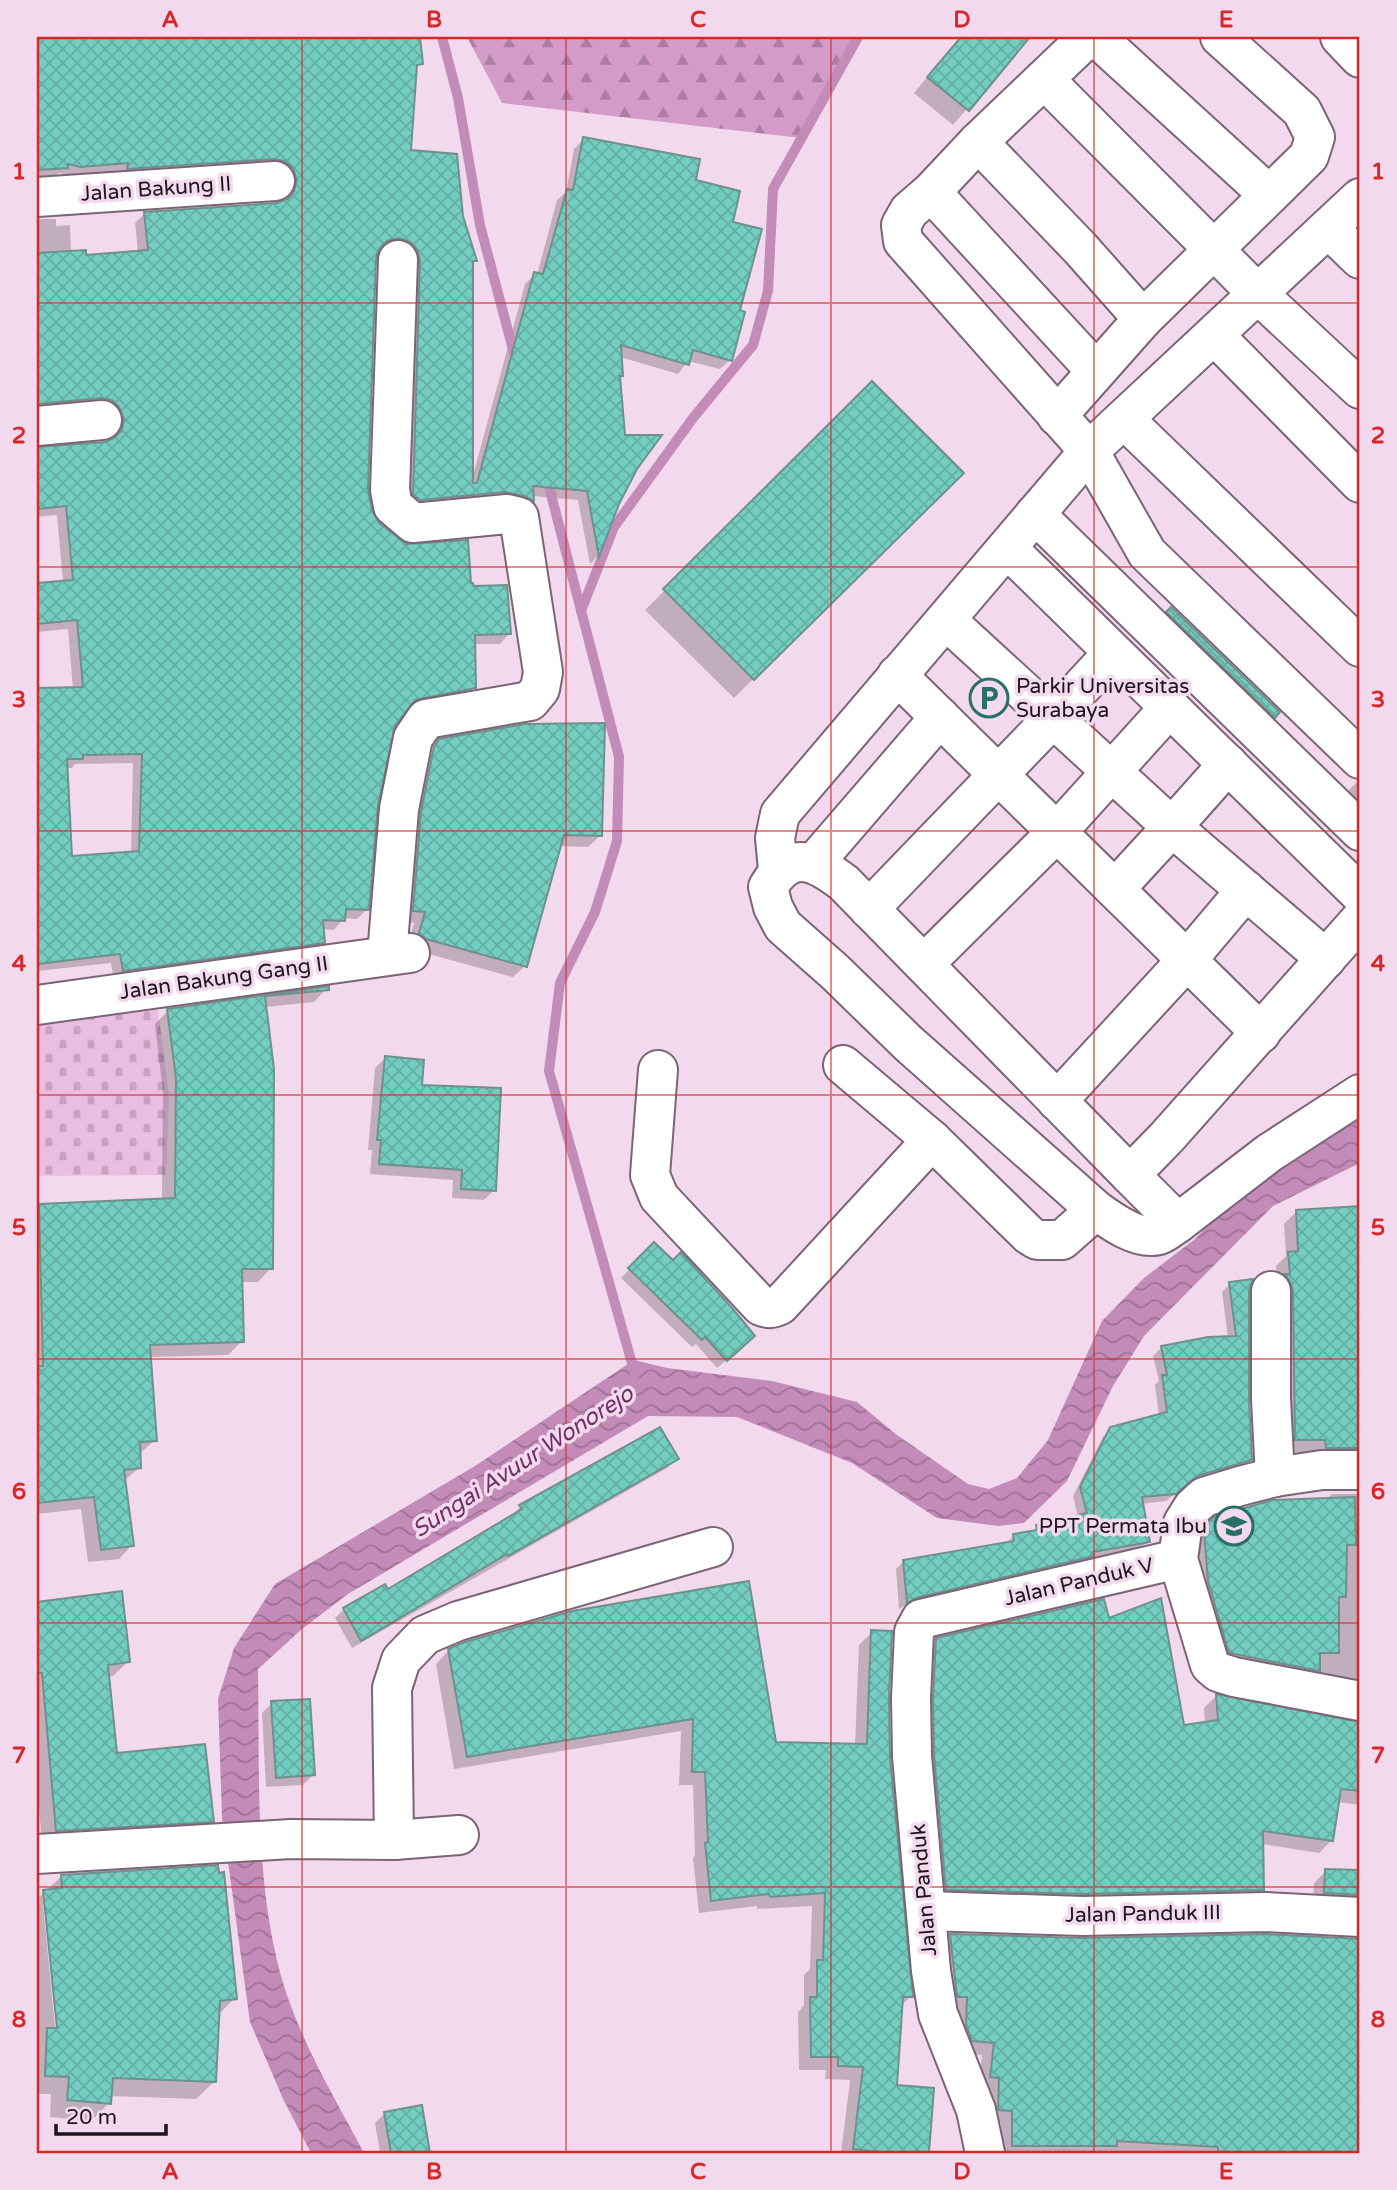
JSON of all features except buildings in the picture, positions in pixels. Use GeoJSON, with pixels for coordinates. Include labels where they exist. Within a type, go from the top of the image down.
{"type":"FeatureCollection","features":[{"type":"Feature","properties":{"kind":"street"},"geometry":{"type":"LineString","coordinates":[[1088,37],[909,211],[901,225],[904,241],[1089,451],[1147,553],[1360,760]]}},
{"type":"Feature","properties":{"kind":"street"},"geometry":{"type":"LineString","coordinates":[[1096,37],[1269,195]]}},
{"type":"Feature","properties":{"kind":"street"},"geometry":{"type":"LineString","coordinates":[[1057,416],[1143,319],[1309,156],[1315,137],[1302,111],[1220,37]]}},
{"type":"Feature","properties":{"kind":"street"},"geometry":{"type":"LineString","coordinates":[[1340,37],[1360,58]]}},
{"type":"Feature","properties":{"kind":"street"},"geometry":{"type":"LineString","coordinates":[[1044,79],[1258,294],[1360,389]]}},
{"type":"Feature","properties":{"kind":"street"},"geometry":{"type":"LineString","coordinates":[[978,142],[1080,248],[1143,319]]}},
{"type":"Feature","properties":{"kind":"street","name":"Jalan Bakung II"},"geometry":{"type":"LineString","coordinates":[[37,197],[275,181]]}},
{"type":"Feature","properties":{"kind":"street"},"geometry":{"type":"LineString","coordinates":[[931,192],[1096,371]]}},
{"type":"Feature","properties":{"kind":"street"},"geometry":{"type":"LineString","coordinates":[[1178,1223],[844,883],[796,867],[775,838],[779,814],[1089,451],[1360,198]]}},
{"type":"Feature","properties":{"kind":"street"},"geometry":{"type":"LineString","coordinates":[[1328,229],[1360,259]]}},
{"type":"Feature","properties":{"kind":"street","name":"Jalan Bakung Gang II"},"geometry":{"type":"LineString","coordinates":[[37,1005],[399,954],[399,809],[414,738],[426,719],[530,701],[540,689],[543,672],[519,517],[507,514],[413,523],[393,506],[390,490],[398,260]]}},
{"type":"Feature","properties":{"kind":"street"},"geometry":{"type":"LineString","coordinates":[[1214,335],[1360,483]]}},
{"type":"Feature","properties":{"kind":"street"},"geometry":{"type":"LineString","coordinates":[[37,426],[102,419]]}},
{"type":"Feature","properties":{"kind":"street"},"geometry":{"type":"LineString","coordinates":[[1124,419],[1360,647]]}},
{"type":"Feature","properties":{"kind":"street"},"geometry":{"type":"LineString","coordinates":[[1035,514],[1360,831]]}},
{"type":"Feature","properties":{"kind":"street"},"geometry":{"type":"LineString","coordinates":[[1007,548],[1360,894]]}},
{"type":"Feature","properties":{"kind":"street"},"geometry":{"type":"LineString","coordinates":[[946,620],[1172,827],[1326,959]]}},
{"type":"Feature","properties":{"kind":"street"},"geometry":{"type":"LineString","coordinates":[[869,909],[1113,653]]}},
{"type":"Feature","properties":{"kind":"street"},"geometry":{"type":"LineString","coordinates":[[897,676],[1261,1033]]}},
{"type":"Feature","properties":{"kind":"street"},"geometry":{"type":"LineString","coordinates":[[924,964],[1057,832],[1170,707]]}},
{"type":"Feature","properties":{"kind":"street"},"geometry":{"type":"LineString","coordinates":[[1279,752],[1313,713]]}},
{"type":"Feature","properties":{"kind":"street"},"geometry":{"type":"LineString","coordinates":[[940,717],[796,867],[768,887],[772,907],[783,926],[908,1043],[1096,1210],[1119,1227],[1150,1236],[1161,1235],[1269,1153],[1360,1094]]}},
{"type":"Feature","properties":{"kind":"street"},"geometry":{"type":"LineString","coordinates":[[1115,889],[1228,764]]}},
{"type":"Feature","properties":{"kind":"street"},"geometry":{"type":"LineString","coordinates":[[1058,1101],[1187,960],[1246,890]]}},
{"type":"Feature","properties":{"kind":"street"},"geometry":{"type":"LineString","coordinates":[[1130,1175],[1261,1033],[1360,920]]}},
{"type":"Feature","properties":{"kind":"street"},"geometry":{"type":"LineString","coordinates":[[843,1065],[932,1140],[1037,1240],[1062,1240],[1096,1210]]}},
{"type":"Feature","properties":{"kind":"street"},"geometry":{"type":"LineString","coordinates":[[987,1113],[1026,1069]]}},
{"type":"Feature","properties":{"kind":"street"},"geometry":{"type":"LineString","coordinates":[[658,1070],[650,1175],[655,1190],[761,1306],[767,1308],[773,1309],[780,1305],[932,1140]]}},
{"type":"Feature","properties":{"kind":"street"},"geometry":{"type":"LineString","coordinates":[[1271,1291],[1271,1399],[1275,1478]]}},
{"type":"Feature","properties":{"kind":"street","name":"Jalan Panduk V"},"geometry":{"type":"LineString","coordinates":[[921,1619],[1178,1559],[1183,1523],[1193,1507],[1204,1497],[1275,1478],[1322,1470],[1360,1470]]}},
{"type":"Feature","properties":{"kind":"street"},"geometry":{"type":"LineString","coordinates":[[394,1840],[391,1688],[401,1660],[425,1635],[458,1621],[713,1547]]}},
{"type":"Feature","properties":{"kind":"street"},"geometry":{"type":"LineString","coordinates":[[1178,1559],[1210,1665],[1218,1672],[1360,1701]]}},
{"type":"Feature","properties":{"kind":"street","name":"Jalan Panduk"},"geometry":{"type":"LineString","coordinates":[[921,1619],[914,1632],[912,1756],[931,1971],[938,2014],[976,2110],[985,2153]]}},
{"type":"Feature","properties":{"kind":"street"},"geometry":{"type":"LineString","coordinates":[[37,1854],[291,1839],[394,1840],[459,1835]]}},
{"type":"Feature","properties":{"kind":"street","name":"Jalan Panduk III"},"geometry":{"type":"LineString","coordinates":[[926,1911],[1083,1916],[1266,1912],[1360,1917]]}},
{"type":"Feature","properties":{"kind":"green space"},"geometry":{"type":"Polygon","coordinates":[[[467,37],[856,37],[801,138],[502,103],[467,37]]]}},
{"type":"Feature","properties":{"kind":"green space"},"geometry":{"type":"Polygon","coordinates":[[[157,1002],[169,1095],[166,1175],[37,1176],[37,1024],[157,1002]]]}},
{"type":"Feature","properties":{"kind":"water","name":"Sungai Avuur Wonorejo"},"geometry":{"type":"Polygon","coordinates":[[[1360,1114],[1360,1163],[1273,1206],[1144,1336],[1113,1386],[1067,1481],[1024,1523],[998,1526],[937,1518],[852,1463],[737,1417],[648,1416],[348,1594],[302,1629],[258,1669],[261,1836],[269,1921],[277,1962],[305,2040],[364,2153],[311,2153],[284,2101],[250,2022],[222,1818],[218,1699],[234,1648],[275,1584],[475,1466],[634,1360],[667,1368],[772,1381],[857,1402],[897,1435],[968,1484],[989,1489],[1017,1478],[1048,1440],[1102,1321],[1144,1278],[1195,1239],[1232,1201],[1360,1114]]]}},
{"type":"Feature","properties":{"kind":"waterway"},"geometry":{"type":"LineString","coordinates":[[442,37],[458,98],[480,225],[516,361]]}},
{"type":"Feature","properties":{"kind":"waterway"},"geometry":{"type":"LineString","coordinates":[[581,611],[614,527],[693,418],[753,345],[768,291],[773,189],[858,37]]}},
{"type":"Feature","properties":{"kind":"waterway"},"geometry":{"type":"LineString","coordinates":[[546,475],[619,757],[617,841],[595,912],[560,983],[549,1071],[635,1374]]}},
{"type":"Feature","properties":{"kind":"place","name":"Parkir Universitas Surabaya"},"geometry":{"type":"Point","coordinates":[989,698]}},
{"type":"Feature","properties":{"kind":"place","name":"PPT Permata Ibu"},"geometry":{"type":"Point","coordinates":[1234,1526]}}]}
